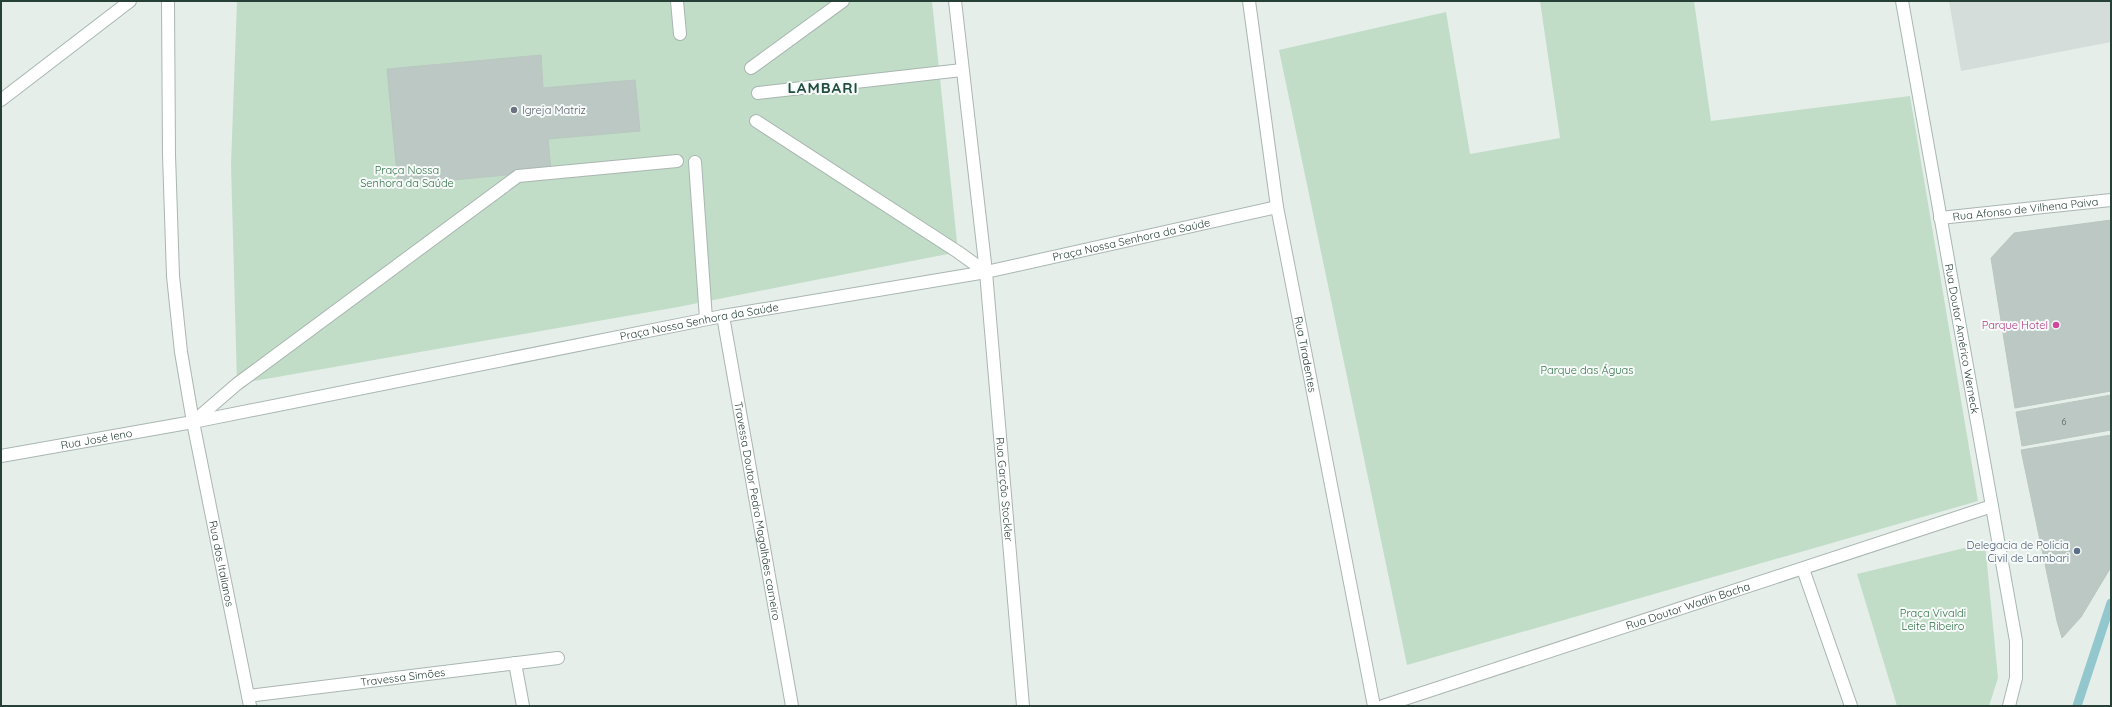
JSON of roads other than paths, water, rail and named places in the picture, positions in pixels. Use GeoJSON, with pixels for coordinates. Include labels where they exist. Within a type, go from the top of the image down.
{"type":"FeatureCollection","features":[{"type":"Feature","properties":{"kind":"street"},"geometry":{"type":"LineString","coordinates":[[1,100],[130,1]]}},
{"type":"Feature","properties":{"kind":"street"},"geometry":{"type":"LineString","coordinates":[[168,1],[169,155],[173,276],[181,352],[193,422]]}},
{"type":"Feature","properties":{"kind":"street"},"geometry":{"type":"LineString","coordinates":[[677,1],[680,34]]}},
{"type":"Feature","properties":{"kind":"street"},"geometry":{"type":"LineString","coordinates":[[751,68],[843,1]]}},
{"type":"Feature","properties":{"kind":"street"},"geometry":{"type":"LineString","coordinates":[[955,1],[986,272]]}},
{"type":"Feature","properties":{"kind":"street","name":"Rua Tiradentes"},"geometry":{"type":"LineString","coordinates":[[1249,1],[1276,207],[1374,706]]}},
{"type":"Feature","properties":{"kind":"street","name":"Rua Doutor Américo Werneck"},"geometry":{"type":"LineString","coordinates":[[1902,1],[2016,641],[2016,678],[2008,706]]}},
{"type":"Feature","properties":{"kind":"street"},"geometry":{"type":"LineString","coordinates":[[758,93],[962,70]]}},
{"type":"Feature","properties":{"kind":"street"},"geometry":{"type":"LineString","coordinates":[[756,121],[958,252],[986,272]]}},
{"type":"Feature","properties":{"kind":"street"},"geometry":{"type":"LineString","coordinates":[[193,422],[237,384],[518,176],[677,161]]}},
{"type":"Feature","properties":{"kind":"street"},"geometry":{"type":"LineString","coordinates":[[695,162],[706,319]]}},
{"type":"Feature","properties":{"kind":"street","name":"Rua Afonso de Vilhena Paiva"},"geometry":{"type":"LineString","coordinates":[[1940,218],[2111,200]]}},
{"type":"Feature","properties":{"kind":"street","name":"Praça Nossa Senhora da Saúde"},"geometry":{"type":"LineString","coordinates":[[193,422],[706,319],[986,272],[1276,207]]}},
{"type":"Feature","properties":{"kind":"street","name":"Rua Garção Stockler"},"geometry":{"type":"LineString","coordinates":[[986,272],[1023,706]]}},
{"type":"Feature","properties":{"kind":"street","name":"Travessa Doutor Pedro Magalhães carneiro"},"geometry":{"type":"LineString","coordinates":[[723,316],[792,706]]}},
{"type":"Feature","properties":{"kind":"street","name":"Rua José Ieno"},"geometry":{"type":"LineString","coordinates":[[1,456],[193,422]]}},
{"type":"Feature","properties":{"kind":"street","name":"Rua dos Italianos"},"geometry":{"type":"LineString","coordinates":[[193,422],[249,701]]}},
{"type":"Feature","properties":{"kind":"street","name":"Rua Doutor Wadih Bacha"},"geometry":{"type":"LineString","coordinates":[[1383,706],[1992,506]]}},
{"type":"Feature","properties":{"kind":"street"},"geometry":{"type":"LineString","coordinates":[[1804,569],[1851,706]]}},
{"type":"Feature","properties":{"kind":"street","name":"Travessa Simões"},"geometry":{"type":"LineString","coordinates":[[249,701],[515,662],[558,658]]}},
{"type":"Feature","properties":{"kind":"street"},"geometry":{"type":"LineString","coordinates":[[515,662],[523,706]]}},
{"type":"Feature","properties":{"kind":"waterway"},"geometry":{"type":"LineString","coordinates":[[2077,706],[2111,603]]}},
{"type":"Feature","properties":{"kind":"place","name":"Igreja Matriz"},"geometry":{"type":"Point","coordinates":[514,110]}},
{"type":"Feature","properties":{"kind":"place","name":"Parque Hotel"},"geometry":{"type":"Point","coordinates":[2056,325]}},
{"type":"Feature","properties":{"kind":"place","name":"Delegacia de Policia Civil de Lambari"},"geometry":{"type":"Point","coordinates":[2077,551]}},
{"type":"Feature","properties":{"kind":"district","name":"LAMBARI"},"geometry":{"type":"Point","coordinates":[823,87]}},
{"type":"Feature","properties":{"kind":"park label","name":"Parque das Águas"},"geometry":{"type":"Point","coordinates":[1587,370]}},
{"type":"Feature","properties":{"kind":"park label","name":"Praça Vivaldi Leite Ribeiro"},"geometry":{"type":"Point","coordinates":[1933,619]}}]}
